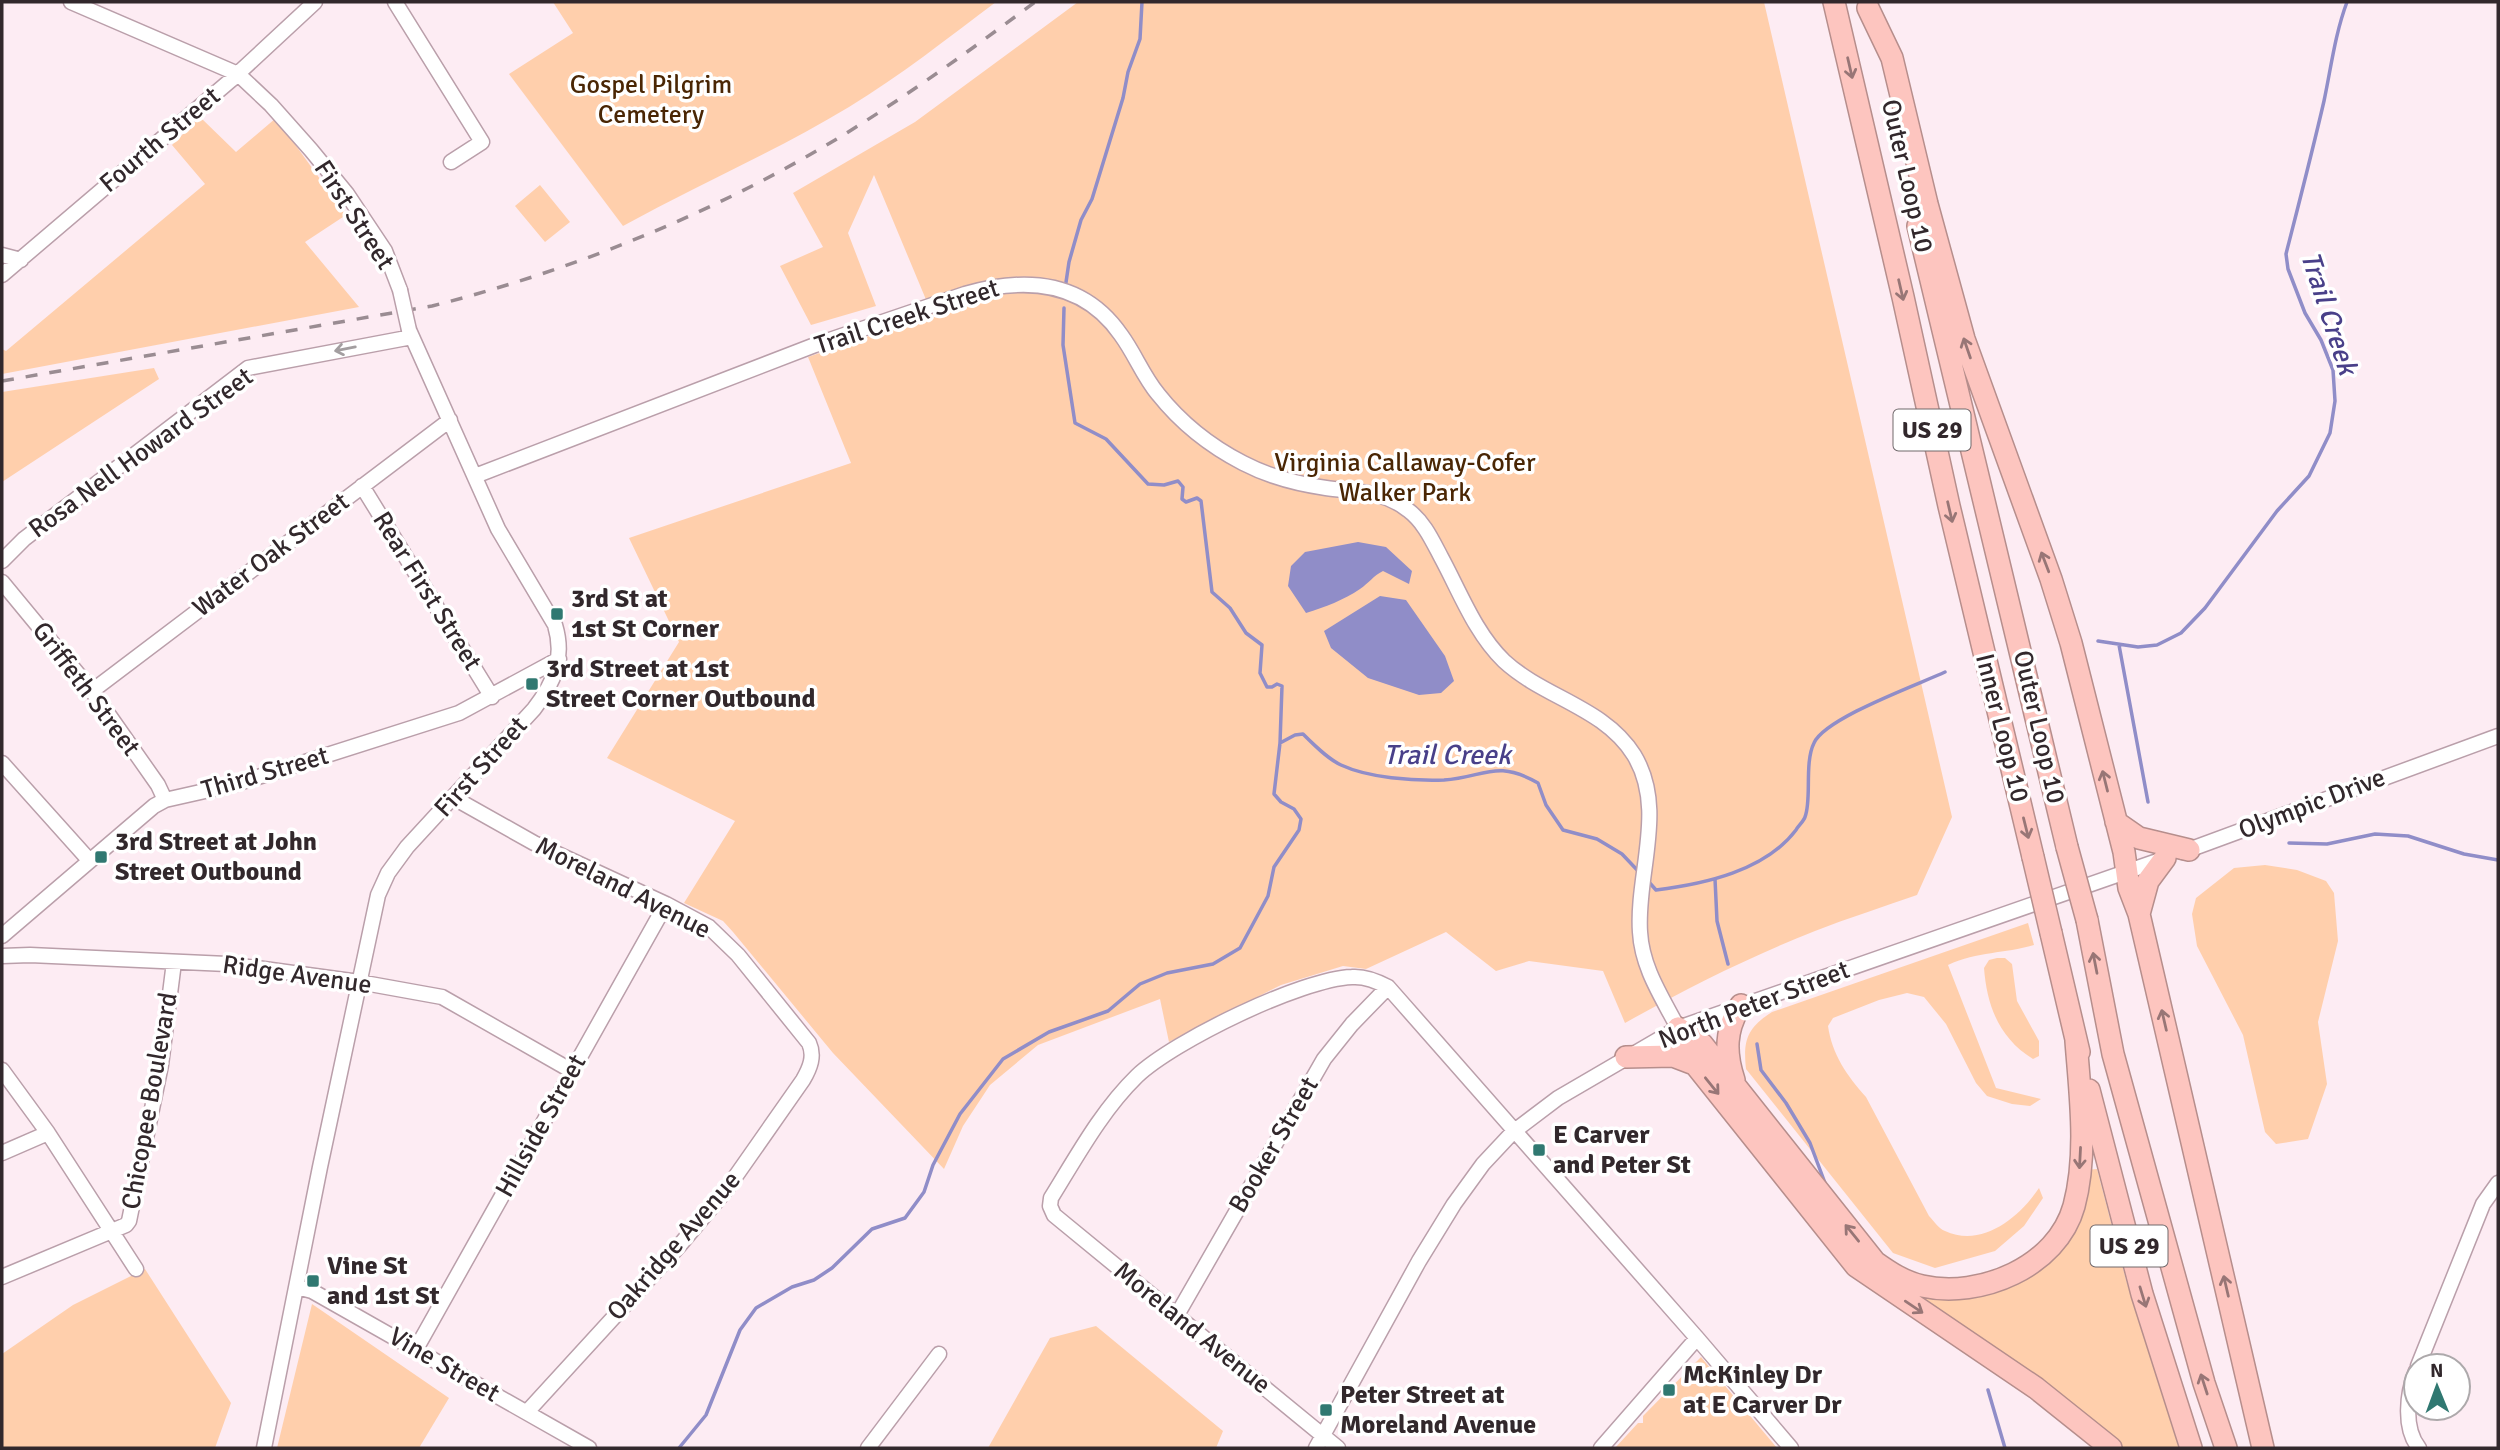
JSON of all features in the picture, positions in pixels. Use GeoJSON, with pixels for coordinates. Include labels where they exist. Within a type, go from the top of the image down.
{"type":"FeatureCollection","features":[{"type":"Feature","properties":{"kind":"highway","name":"Inner Loop 10"},"geometry":{"type":"LineString","coordinates":[[1834,2],[1903,297],[1948,506],[2076,1041],[2142,1294],[2191,1448]]}},
{"type":"Feature","properties":{"kind":"highway"},"geometry":{"type":"LineString","coordinates":[[1867,5],[1892,58],[1927,204],[1964,339],[2051,579],[2071,643],[2116,822],[2129,888],[2140,914],[2263,1448]]}},
{"type":"Feature","properties":{"kind":"highway","name":"Outer Loop 10"},"geometry":{"type":"LineString","coordinates":[[1867,5],[2067,847],[2087,920],[2113,1054],[2200,1370],[2226,1448]]}},
{"type":"Feature","properties":{"kind":"highway"},"geometry":{"type":"LineString","coordinates":[[2116,822],[2139,838],[2189,850]]}},
{"type":"Feature","properties":{"kind":"highway"},"geometry":{"type":"LineString","coordinates":[[2140,914],[2148,881],[2165,858]]}},
{"type":"Feature","properties":{"kind":"highway"},"geometry":{"type":"LineString","coordinates":[[1737,1088],[1729,1063],[1727,1041],[1732,1018],[1741,1005]]}},
{"type":"Feature","properties":{"kind":"highway"},"geometry":{"type":"LineString","coordinates":[[1678,1028],[1686,1054],[1856,1266],[2036,1388],[2111,1448]]}},
{"type":"Feature","properties":{"kind":"highway"},"geometry":{"type":"LineString","coordinates":[[1678,1028],[1702,1044],[1875,1262],[1893,1275],[1922,1286],[1960,1288],[1992,1283],[2028,1266],[2057,1240],[2074,1207],[2080,1161],[2081,1112],[2076,1041]]}},
{"type":"Feature","properties":{"kind":"highway"},"geometry":{"type":"LineString","coordinates":[[1626,1058],[1673,1056],[1694,1064]]}},
{"type":"Feature","properties":{"kind":"street","name":"First Street"},"geometry":{"type":"LineString","coordinates":[[71,2],[238,74],[271,105],[347,194],[385,251],[400,290],[410,334],[498,529],[555,625],[559,638],[559,659],[549,688],[534,709],[408,847],[388,873],[373,912],[264,1448]]}},
{"type":"Feature","properties":{"kind":"street","name":"Fourth Street"},"geometry":{"type":"LineString","coordinates":[[2,275],[238,74],[315,2]]}},
{"type":"Feature","properties":{"kind":"street"},"geometry":{"type":"LineString","coordinates":[[396,2],[482,142],[451,162]]}},
{"type":"Feature","properties":{"kind":"street"},"geometry":{"type":"LineString","coordinates":[[2,255],[21,260]]}},
{"type":"Feature","properties":{"kind":"street","name":"Trail Creek Street"},"geometry":{"type":"LineString","coordinates":[[475,476],[815,345],[988,287],[1022,283],[1056,289],[1084,301],[1110,321],[1164,401],[1179,417],[1224,453],[1283,480],[1325,488],[1366,491],[1381,495],[1408,510],[1430,534],[1472,618],[1487,642],[1504,661],[1545,691],[1601,720],[1618,734],[1634,755],[1646,785],[1649,808],[1639,930],[1646,967],[1678,1028]]}},
{"type":"Feature","properties":{"kind":"street","name":"Rosa Nell Howard Street"},"geometry":{"type":"LineString","coordinates":[[2,561],[24,539],[248,368],[410,334]]}},
{"type":"Feature","properties":{"kind":"street","name":"Water Oak Street"},"geometry":{"type":"LineString","coordinates":[[92,691],[450,420]]}},
{"type":"Feature","properties":{"kind":"street","name":"Rear First Street"},"geometry":{"type":"LineString","coordinates":[[362,486],[492,697]]}},
{"type":"Feature","properties":{"kind":"street","name":"Griffeth Street"},"geometry":{"type":"LineString","coordinates":[[2,582],[92,691],[158,785],[165,800]]}},
{"type":"Feature","properties":{"kind":"street","name":"Third Street"},"geometry":{"type":"LineString","coordinates":[[2,936],[146,810],[165,800],[236,785],[458,713],[559,659]]}},
{"type":"Feature","properties":{"kind":"street","name":"Olympic Drive"},"geometry":{"type":"LineString","coordinates":[[2127,871],[2498,736]]}},
{"type":"Feature","properties":{"kind":"street"},"geometry":{"type":"LineString","coordinates":[[2,763],[89,860]]}},
{"type":"Feature","properties":{"kind":"street","name":"Moreland Avenue"},"geometry":{"type":"LineString","coordinates":[[454,798],[534,843],[666,904],[709,927],[738,955],[808,1043],[812,1055],[809,1070]]}},
{"type":"Feature","properties":{"kind":"street","name":"North Peter Street"},"geometry":{"type":"LineString","coordinates":[[1319,1442],[1436,1231],[1483,1164],[1513,1132],[1567,1092],[1678,1028],[2127,871]]}},
{"type":"Feature","properties":{"kind":"street","name":"Hillside Street"},"geometry":{"type":"LineString","coordinates":[[416,1349],[666,904]]}},
{"type":"Feature","properties":{"kind":"street","name":"Ridge Avenue"},"geometry":{"type":"LineString","coordinates":[[2,956],[227,964],[359,982],[442,997],[572,1071]]}},
{"type":"Feature","properties":{"kind":"street","name":"Chicopee Boulevard"},"geometry":{"type":"LineString","coordinates":[[112,1231],[126,1225],[131,1214],[161,1065],[174,962]]}},
{"type":"Feature","properties":{"kind":"street","name":"Moreland Avenue"},"geometry":{"type":"LineString","coordinates":[[1338,1448],[1319,1442],[1177,1315],[1054,1215],[1050,1206],[1051,1198],[1116,1100],[1136,1077],[1167,1054],[1252,1009],[1323,983],[1362,977],[1388,988]]}},
{"type":"Feature","properties":{"kind":"street"},"geometry":{"type":"LineString","coordinates":[[1388,988],[1791,1448]]}},
{"type":"Feature","properties":{"kind":"street","name":"Booker Street"},"geometry":{"type":"LineString","coordinates":[[1177,1315],[1324,1059],[1344,1032],[1388,988]]}},
{"type":"Feature","properties":{"kind":"street"},"geometry":{"type":"LineString","coordinates":[[2,1070],[48,1133],[136,1269]]}},
{"type":"Feature","properties":{"kind":"street","name":"Oakridge Avenue"},"geometry":{"type":"LineString","coordinates":[[527,1412],[679,1246],[726,1190],[809,1070]]}},
{"type":"Feature","properties":{"kind":"street"},"geometry":{"type":"LineString","coordinates":[[2,1153],[48,1133]]}},
{"type":"Feature","properties":{"kind":"street"},"geometry":{"type":"LineString","coordinates":[[2423,1352],[2483,1204],[2498,1183]]}},
{"type":"Feature","properties":{"kind":"street"},"geometry":{"type":"LineString","coordinates":[[2,1277],[112,1231]]}},
{"type":"Feature","properties":{"kind":"street","name":"Vine Street"},"geometry":{"type":"LineString","coordinates":[[297,1287],[312,1291],[589,1448]]}},
{"type":"Feature","properties":{"kind":"street"},"geometry":{"type":"LineString","coordinates":[[1601,1448],[1697,1338]]}},
{"type":"Feature","properties":{"kind":"street"},"geometry":{"type":"LineString","coordinates":[[868,1448],[939,1354]]}},
{"type":"Feature","properties":{"kind":"street"},"geometry":{"type":"LineString","coordinates":[[2408,1422],[2413,1441],[2418,1448]]}},
{"type":"Feature","properties":{"kind":"green space","name":"Gospel Pilgrim Cemetery"},"geometry":{"type":"Polygon","coordinates":[[[553,2],[996,2],[905,70],[849,107],[623,226],[509,74],[573,33],[553,2]]]}},
{"type":"Feature","properties":{"kind":"green space","name":"Virginia Callaway-Cofer Walker Park"},"geometry":{"type":"Polygon","coordinates":[[[1078,2],[1764,2],[1952,817],[1917,895],[1827,926],[1766,951],[1625,1023],[1603,971],[1529,961],[1496,971],[1446,932],[1366,969],[1343,966],[1281,985],[1169,1042],[1160,999],[1038,1045],[990,1085],[963,1126],[944,1169],[833,1053],[723,921],[684,903],[735,821],[607,758],[679,642],[629,538],[851,463],[808,357],[988,295],[985,282],[927,302],[874,175],[848,233],[876,306],[811,325],[780,266],[823,247],[793,193],[915,122],[1078,2]]]}},
{"type":"Feature","properties":{"kind":"green space"},"geometry":{"type":"Polygon","coordinates":[[[200,117],[236,152],[276,118],[346,215],[305,242],[359,307],[2,374],[2,349],[6,351],[205,184],[172,145],[200,117]]]}},
{"type":"Feature","properties":{"kind":"green space"},"geometry":{"type":"Polygon","coordinates":[[[540,185],[570,222],[545,242],[515,206],[540,185]]]}},
{"type":"Feature","properties":{"kind":"green space"},"geometry":{"type":"Polygon","coordinates":[[[154,368],[159,379],[2,482],[2,392],[154,368]]]}},
{"type":"Feature","properties":{"kind":"green space"},"geometry":{"type":"Polygon","coordinates":[[[2265,865],[2297,870],[2326,881],[2334,893],[2338,941],[2318,1022],[2327,1084],[2308,1139],[2276,1144],[2265,1132],[2243,1035],[2197,946],[2192,914],[2196,898],[2234,868],[2265,865]]]}},
{"type":"Feature","properties":{"kind":"green space"},"geometry":{"type":"Polygon","coordinates":[[[2028,923],[2034,945],[1970,957],[1948,965],[1996,1088],[2041,1099],[2030,1106],[2012,1104],[1987,1096],[1976,1083],[1946,1024],[1924,997],[1907,993],[1879,1000],[1833,1018],[1828,1026],[1841,1064],[1866,1097],[1929,1216],[1941,1229],[1959,1235],[1986,1233],[2021,1210],[2039,1188],[2043,1198],[2024,1226],[1995,1251],[1935,1268],[1893,1253],[1746,1069],[1746,1042],[1752,1029],[1772,1012],[2028,923]]]}},
{"type":"Feature","properties":{"kind":"green space"},"geometry":{"type":"Polygon","coordinates":[[[2005,958],[2012,964],[2017,1001],[2039,1041],[2039,1056],[2033,1059],[2011,1041],[1992,1008],[1984,968],[1989,960],[2005,958]]]}},
{"type":"Feature","properties":{"kind":"green space"},"geometry":{"type":"Polygon","coordinates":[[[2097,1169],[2126,1280],[2179,1448],[2120,1448],[1903,1291],[1947,1300],[2040,1266],[2085,1170],[2097,1169]]]}},
{"type":"Feature","properties":{"kind":"green space"},"geometry":{"type":"Polygon","coordinates":[[[145,1269],[231,1403],[215,1448],[2,1448],[2,1354],[73,1305],[145,1269]]]}},
{"type":"Feature","properties":{"kind":"green space"},"geometry":{"type":"Polygon","coordinates":[[[312,1304],[449,1398],[419,1448],[277,1448],[312,1304]]]}},
{"type":"Feature","properties":{"kind":"green space"},"geometry":{"type":"Polygon","coordinates":[[[1096,1326],[1223,1431],[1216,1448],[988,1448],[1050,1338],[1096,1326]]]}},
{"type":"Feature","properties":{"kind":"green space"},"geometry":{"type":"Polygon","coordinates":[[[1701,1357],[1777,1448],[1615,1448],[1638,1423],[1643,1423],[1643,1416],[1701,1357]]]}},
{"type":"Feature","properties":{"kind":"shaded area"},"geometry":{"type":"Polygon","coordinates":[[[1358,542],[1386,547],[1412,571],[1409,584],[1383,571],[1347,597],[1306,613],[1288,586],[1291,566],[1305,552],[1358,542]]]}},
{"type":"Feature","properties":{"kind":"shaded area"},"geometry":{"type":"Polygon","coordinates":[[[1380,596],[1406,600],[1445,656],[1454,681],[1441,693],[1419,695],[1368,678],[1331,648],[1324,631],[1380,596]]]}},
{"type":"Feature","properties":{"kind":"waterway"},"geometry":{"type":"LineString","coordinates":[[1065,289],[1069,262],[1081,220],[1092,199],[1140,39],[1142,2]]}},
{"type":"Feature","properties":{"kind":"waterway","name":"Trail Creek"},"geometry":{"type":"LineString","coordinates":[[2098,641],[2138,647],[2157,645],[2181,633],[2205,608],[2277,511],[2309,476],[2330,433],[2335,401],[2333,370],[2321,340],[2305,313],[2288,269],[2286,254],[2347,2]]}},
{"type":"Feature","properties":{"kind":"waterway","name":"Trail Creek"},"geometry":{"type":"LineString","coordinates":[[679,1448],[706,1415],[740,1330],[756,1308],[792,1287],[814,1280],[832,1268],[872,1229],[905,1218],[924,1192],[933,1165],[960,1114],[1003,1059],[1049,1032],[1108,1011],[1140,984],[1167,973],[1213,964],[1240,948],[1268,896],[1274,867],[1299,830],[1301,819],[1294,809],[1281,802],[1274,794],[1280,743],[1282,686],[1277,684],[1267,687],[1260,673],[1262,645],[1246,633],[1230,608],[1212,592],[1201,501],[1197,498],[1186,502],[1182,499],[1183,487],[1178,481],[1164,485],[1148,484],[1106,439],[1075,423],[1063,345],[1064,308]]}},
{"type":"Feature","properties":{"kind":"waterway"},"geometry":{"type":"LineString","coordinates":[[2119,645],[2148,802]]}},
{"type":"Feature","properties":{"kind":"waterway","name":"Trail Creek"},"geometry":{"type":"LineString","coordinates":[[1648,881],[1656,890],[1694,884],[1732,873],[1768,856],[1783,844],[1804,819],[1808,801],[1811,751],[1822,733],[1853,713],[1945,672]]}},
{"type":"Feature","properties":{"kind":"waterway","name":"Trail Creek"},"geometry":{"type":"LineString","coordinates":[[1280,743],[1303,734],[1341,765],[1391,778],[1444,780],[1491,771],[1524,776],[1538,783],[1546,805],[1563,830],[1597,839],[1622,854],[1640,873]]}},
{"type":"Feature","properties":{"kind":"waterway"},"geometry":{"type":"LineString","coordinates":[[2289,843],[2327,844],[2375,834],[2408,836],[2464,854],[2498,860]]}},
{"type":"Feature","properties":{"kind":"waterway"},"geometry":{"type":"LineString","coordinates":[[1715,879],[1717,921],[1728,964]]}},
{"type":"Feature","properties":{"kind":"waterway"},"geometry":{"type":"LineString","coordinates":[[1757,1044],[1761,1070],[1786,1103],[1810,1143],[1825,1183]]}},
{"type":"Feature","properties":{"kind":"waterway"},"geometry":{"type":"LineString","coordinates":[[1988,1390],[2005,1448]]}},
{"type":"Feature","properties":{"kind":"railway"},"geometry":{"type":"LineString","coordinates":[[2,381],[432,306],[533,277],[584,259],[683,219],[825,146],[932,77],[1035,2]]}},
{"type":"Feature","properties":{"kind":"place","name":"3rd St at 1st St Corner"},"geometry":{"type":"Point","coordinates":[557,614]}},
{"type":"Feature","properties":{"kind":"place","name":"3rd Street at 1st Street Corner Outbound"},"geometry":{"type":"Point","coordinates":[532,684]}},
{"type":"Feature","properties":{"kind":"place","name":"3rd Street at John Street Outbound"},"geometry":{"type":"Point","coordinates":[101,857]}},
{"type":"Feature","properties":{"kind":"place","name":"E Carver and Peter St"},"geometry":{"type":"Point","coordinates":[1539,1150]}},
{"type":"Feature","properties":{"kind":"place","name":"Vine St and 1st St"},"geometry":{"type":"Point","coordinates":[313,1281]}},
{"type":"Feature","properties":{"kind":"place","name":"McKinley Dr at E Carver Dr"},"geometry":{"type":"Point","coordinates":[1669,1390]}},
{"type":"Feature","properties":{"kind":"place","name":"Peter Street at Moreland Avenue"},"geometry":{"type":"Point","coordinates":[1326,1410]}}]}
